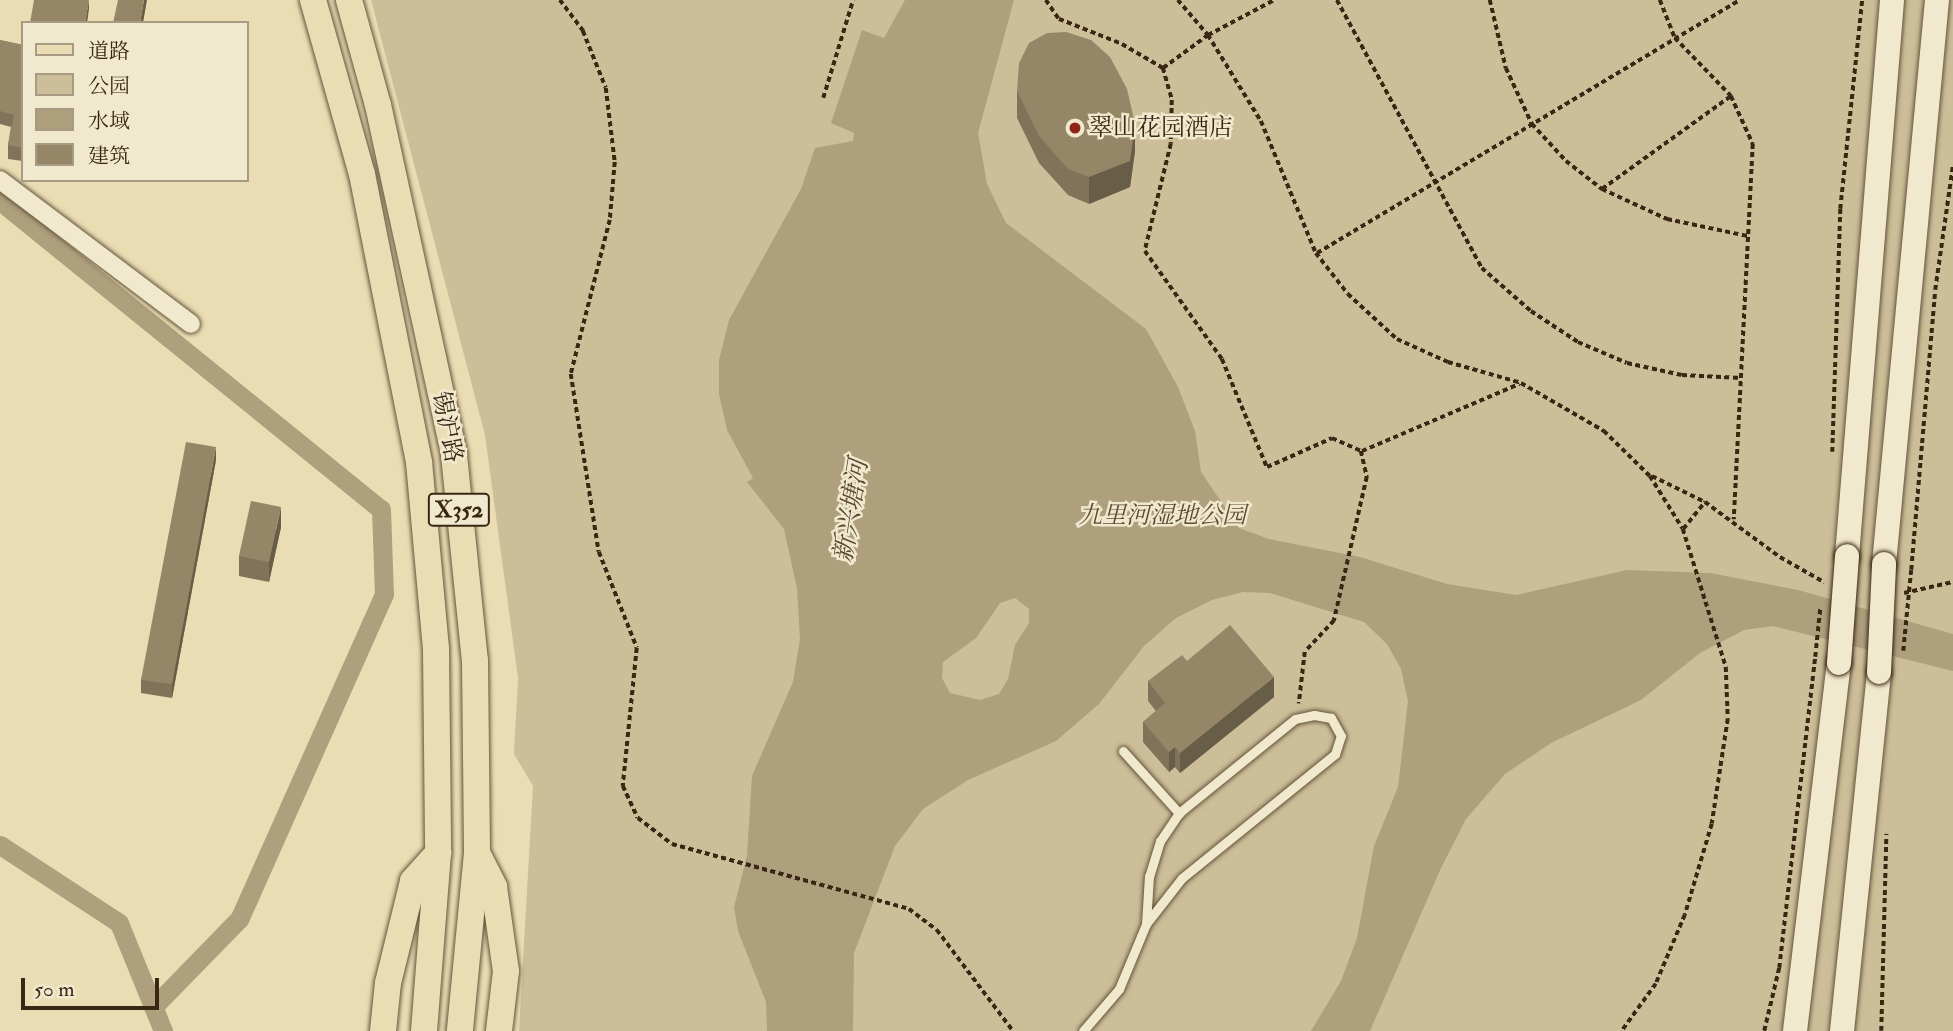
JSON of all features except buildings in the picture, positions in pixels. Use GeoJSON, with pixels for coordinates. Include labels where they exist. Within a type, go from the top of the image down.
{"type":"FeatureCollection","features":[{"type":"Feature","properties":{"kind":"main road","name":"锡沪路"},"geometry":{"type":"LineString","coordinates":[[313,0],[362,174],[419,462],[436,649],[438,853],[424,1031]]}},
{"type":"Feature","properties":{"kind":"main road","name":"锡沪路"},"geometry":{"type":"LineString","coordinates":[[349,0],[378,105],[454,455],[475,660],[477,853],[460,1031]]}},
{"type":"Feature","properties":{"kind":"main road"},"geometry":{"type":"LineString","coordinates":[[1795,1031],[1839,663],[1892,0]]}},
{"type":"Feature","properties":{"kind":"main road"},"geometry":{"type":"LineString","coordinates":[[1842,1031],[1879,672],[1885,564],[1937,0]]}},
{"type":"Feature","properties":{"kind":"main road"},"geometry":{"type":"LineString","coordinates":[[383,1031],[388,983],[413,881],[438,853]]}},
{"type":"Feature","properties":{"kind":"main road"},"geometry":{"type":"LineString","coordinates":[[477,853],[495,887],[506,971],[499,1031]]}},
{"type":"Feature","properties":{"kind":"street"},"geometry":{"type":"LineString","coordinates":[[0,180],[191,324]]}},
{"type":"Feature","properties":{"kind":"lane"},"geometry":{"type":"LineString","coordinates":[[1083,1031],[1119,989],[1146,924],[1182,878],[1335,754],[1341,736],[1331,718],[1314,715],[1295,719],[1179,813],[1160,841],[1149,876],[1146,924]]}},
{"type":"Feature","properties":{"kind":"lane"},"geometry":{"type":"LineString","coordinates":[[1123,751],[1179,813]]}},
{"type":"Feature","properties":{"kind":"path"},"geometry":{"type":"LineString","coordinates":[[560,0],[583,31],[606,88],[615,162],[610,220],[570,374],[598,552],[637,648],[623,786],[638,818],[672,844],[909,909],[937,930],[1013,1031]]}},
{"type":"Feature","properties":{"kind":"path"},"geometry":{"type":"LineString","coordinates":[[823,98],[853,0]]}},
{"type":"Feature","properties":{"kind":"path"},"geometry":{"type":"LineString","coordinates":[[1046,0],[1059,19],[1122,44],[1163,68],[1172,100],[1171,144],[1145,251],[1222,359],[1267,467],[1332,438],[1362,451],[1521,383]]}},
{"type":"Feature","properties":{"kind":"path"},"geometry":{"type":"LineString","coordinates":[[1178,0],[1208,35],[1261,121],[1317,253],[1348,293],[1397,339],[1448,362],[1521,383],[1604,431],[1650,476],[1683,529],[1726,667],[1728,719],[1712,824],[1685,915],[1656,984],[1622,1031]]}},
{"type":"Feature","properties":{"kind":"path"},"geometry":{"type":"LineString","coordinates":[[1163,68],[1208,35],[1274,0]]}},
{"type":"Feature","properties":{"kind":"path"},"geometry":{"type":"LineString","coordinates":[[1337,0],[1482,268],[1531,311],[1578,342],[1638,366],[1682,375],[1741,378]]}},
{"type":"Feature","properties":{"kind":"path"},"geometry":{"type":"LineString","coordinates":[[1490,0],[1506,68],[1532,124],[1602,190],[1667,219],[1748,236]]}},
{"type":"Feature","properties":{"kind":"path"},"geometry":{"type":"LineString","coordinates":[[1660,0],[1675,38],[1731,96],[1753,144],[1734,520]]}},
{"type":"Feature","properties":{"kind":"path"},"geometry":{"type":"LineString","coordinates":[[1317,253],[1739,0]]}},
{"type":"Feature","properties":{"kind":"path"},"geometry":{"type":"LineString","coordinates":[[1832,458],[1840,209],[1862,0]]}},
{"type":"Feature","properties":{"kind":"path"},"geometry":{"type":"LineString","coordinates":[[1602,190],[1731,96]]}},
{"type":"Feature","properties":{"kind":"path"},"geometry":{"type":"LineString","coordinates":[[1902,664],[1935,290],[1953,164]]}},
{"type":"Feature","properties":{"kind":"path"},"geometry":{"type":"LineString","coordinates":[[1295,719],[1303,692],[1305,652],[1334,621],[1367,477],[1362,451]]}},
{"type":"Feature","properties":{"kind":"path"},"geometry":{"type":"LineString","coordinates":[[1650,476],[1705,502],[1734,520],[1780,557],[1824,582],[1837,583]]}},
{"type":"Feature","properties":{"kind":"path"},"geometry":{"type":"LineString","coordinates":[[1683,529],[1705,502]]}},
{"type":"Feature","properties":{"kind":"path"},"geometry":{"type":"LineString","coordinates":[[1901,592],[1914,594],[1953,582]]}},
{"type":"Feature","properties":{"kind":"path"},"geometry":{"type":"LineString","coordinates":[[1764,1031],[1779,968],[1815,657]]}},
{"type":"Feature","properties":{"kind":"path"},"geometry":{"type":"LineString","coordinates":[[1881,1031],[1887,823]]}},
{"type":"Feature","properties":{"kind":"green space","name":"九里河湿地公园"},"geometry":{"type":"Polygon","coordinates":[[[371,0],[1953,0],[1953,1031],[519,1031],[533,786],[514,754],[518,678],[485,435],[371,0]]]}},
{"type":"Feature","properties":{"kind":"water","name":"新兴塘河"},"geometry":{"type":"Polygon","coordinates":[[[905,0],[1014,0],[978,133],[987,184],[1006,223],[1146,329],[1178,387],[1195,431],[1201,472],[1239,528],[1269,539],[1360,557],[1447,584],[1516,595],[1627,570],[1710,573],[1798,590],[1953,634],[1953,671],[1773,626],[1744,630],[1700,653],[1641,700],[1551,743],[1505,774],[1466,819],[1441,868],[1370,1031],[1311,1031],[1341,981],[1357,938],[1374,846],[1398,787],[1408,701],[1401,669],[1387,644],[1364,622],[1270,593],[1243,592],[1212,600],[1176,618],[1144,646],[1099,704],[1056,741],[968,780],[923,809],[895,846],[854,953],[853,1031],[767,1031],[766,1002],[738,931],[734,907],[747,856],[752,776],[793,682],[800,639],[797,588],[784,529],[747,482],[753,478],[727,430],[719,394],[719,360],[729,320],[801,189],[815,148],[853,141],[854,133],[831,123],[862,30],[884,38],[905,0]],[[1015,598],[1000,603],[976,638],[943,662],[942,678],[950,693],[980,700],[999,694],[1008,679],[1015,645],[1029,623],[1029,609],[1015,598]]]}},
{"type":"Feature","properties":{"kind":"waterway"},"geometry":{"type":"LineString","coordinates":[[0,201],[381,509],[384,594],[239,919],[153,1007]]}},
{"type":"Feature","properties":{"kind":"waterway"},"geometry":{"type":"LineString","coordinates":[[0,845],[119,923],[163,1031]]}},
{"type":"Feature","properties":{"kind":"place","name":"翠山花园酒店"},"geometry":{"type":"Point","coordinates":[1075,128]}}]}
